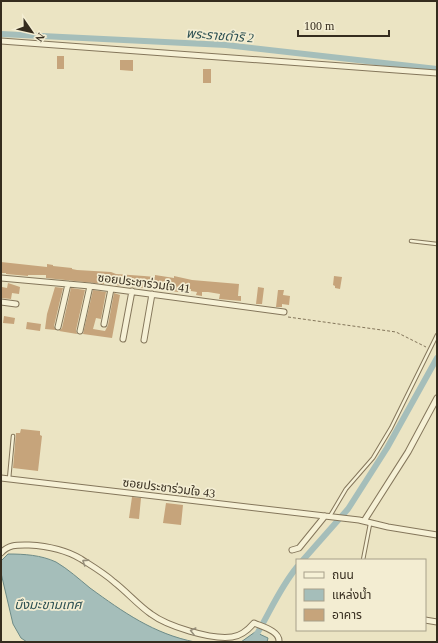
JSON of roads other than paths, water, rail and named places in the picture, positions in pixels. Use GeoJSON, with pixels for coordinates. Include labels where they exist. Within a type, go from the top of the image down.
{"type":"FeatureCollection","features":[{"type":"Feature","properties":{"kind":"street"},"geometry":{"type":"LineString","coordinates":[[1,41],[437,73]]}},
{"type":"Feature","properties":{"kind":"street","name":"ซอยประชาร่วมใจ 41"},"geometry":{"type":"LineString","coordinates":[[1,278],[132,291],[284,314]]}},
{"type":"Feature","properties":{"kind":"street"},"geometry":{"type":"LineString","coordinates":[[58,327],[68,284]]}},
{"type":"Feature","properties":{"kind":"street"},"geometry":{"type":"LineString","coordinates":[[80,331],[90,286]]}},
{"type":"Feature","properties":{"kind":"street"},"geometry":{"type":"LineString","coordinates":[[104,324],[111,289]]}},
{"type":"Feature","properties":{"kind":"street"},"geometry":{"type":"LineString","coordinates":[[123,339],[132,291]]}},
{"type":"Feature","properties":{"kind":"street"},"geometry":{"type":"LineString","coordinates":[[144,340],[152,294]]}},
{"type":"Feature","properties":{"kind":"street"},"geometry":{"type":"LineString","coordinates":[[1,302],[16,304]]}},
{"type":"Feature","properties":{"kind":"street"},"geometry":{"type":"LineString","coordinates":[[362,521],[408,452],[437,398]]}},
{"type":"Feature","properties":{"kind":"street","name":"ซอยประชาร่วมใจ 43"},"geometry":{"type":"LineString","coordinates":[[1,478],[362,521],[437,535]]}},
{"type":"Feature","properties":{"kind":"street"},"geometry":{"type":"LineString","coordinates":[[292,550],[299,548],[330,517]]}},
{"type":"Feature","properties":{"kind":"street"},"geometry":{"type":"LineString","coordinates":[[1,552],[9,546],[16,545],[39,546],[67,552],[113,580],[150,614],[164,623],[223,638],[233,637],[245,633],[254,623],[278,635],[279,642]]}},
{"type":"Feature","properties":{"kind":"street"},"geometry":{"type":"LineString","coordinates":[[426,620],[437,622]]}},
{"type":"Feature","properties":{"kind":"lane"},"geometry":{"type":"LineString","coordinates":[[411,241],[437,244]]}},
{"type":"Feature","properties":{"kind":"lane"},"geometry":{"type":"LineString","coordinates":[[330,517],[346,489],[373,458],[384,440],[437,335]]}},
{"type":"Feature","properties":{"kind":"lane"},"geometry":{"type":"LineString","coordinates":[[9,479],[13,436]]}},
{"type":"Feature","properties":{"kind":"lane"},"geometry":{"type":"LineString","coordinates":[[363,559],[371,523]]}},
{"type":"Feature","properties":{"kind":"water","name":"บึงมะขามเทศ"},"geometry":{"type":"Polygon","coordinates":[[[8,554],[32,555],[56,562],[127,614],[166,634],[195,642],[27,642],[21,638],[13,624],[1,573],[1,561],[8,554]]]}},
{"type":"Feature","properties":{"kind":"water"},"geometry":{"type":"Polygon","coordinates":[[[255,632],[268,638],[267,642],[241,642],[255,632]]]}},
{"type":"Feature","properties":{"kind":"waterway","name":"พระราชดำริ 2"},"geometry":{"type":"LineString","coordinates":[[1,34],[226,45],[437,69]]}},
{"type":"Feature","properties":{"kind":"waterway"},"geometry":{"type":"LineString","coordinates":[[304,559],[348,509],[387,448],[437,358]]}},
{"type":"Feature","properties":{"kind":"waterway"},"geometry":{"type":"LineString","coordinates":[[252,642],[284,585],[296,568]]}}]}
